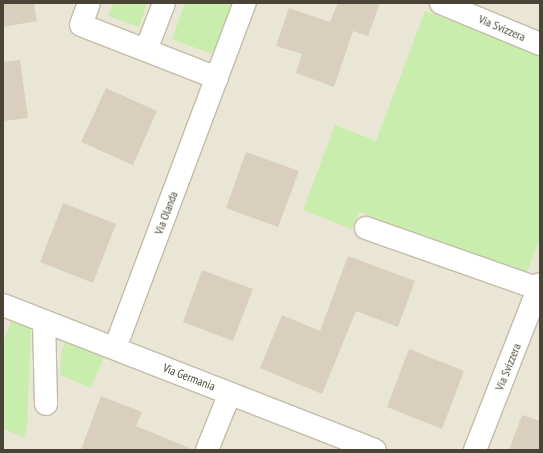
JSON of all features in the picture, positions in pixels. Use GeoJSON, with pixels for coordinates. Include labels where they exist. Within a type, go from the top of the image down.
{"type":"FeatureCollection","features":[{"type":"Feature","properties":{"kind":"street"},"geometry":{"type":"LineString","coordinates":[[89,3],[81,25],[217,78]]}},
{"type":"Feature","properties":{"kind":"street"},"geometry":{"type":"LineString","coordinates":[[146,50],[164,3]]}},
{"type":"Feature","properties":{"kind":"street","name":"Via Olanda"},"geometry":{"type":"LineString","coordinates":[[115,348],[245,3]]}},
{"type":"Feature","properties":{"kind":"street","name":"Via Svizzera"},"geometry":{"type":"LineString","coordinates":[[441,3],[540,44]]}},
{"type":"Feature","properties":{"kind":"street"},"geometry":{"type":"LineString","coordinates":[[366,228],[539,287]]}},
{"type":"Feature","properties":{"kind":"street","name":"Via Svizzera"},"geometry":{"type":"LineString","coordinates":[[475,450],[539,287]]}},
{"type":"Feature","properties":{"kind":"street","name":"Via Germania"},"geometry":{"type":"LineString","coordinates":[[3,305],[375,450]]}},
{"type":"Feature","properties":{"kind":"street"},"geometry":{"type":"LineString","coordinates":[[44,321],[46,404]]}},
{"type":"Feature","properties":{"kind":"street"},"geometry":{"type":"LineString","coordinates":[[207,450],[230,393]]}},
{"type":"Feature","properties":{"kind":"shaded area"},"geometry":{"type":"Polygon","coordinates":[[[3,3],[540,3],[540,450],[3,450],[3,3]]]}},
{"type":"Feature","properties":{"kind":"green space"},"geometry":{"type":"Polygon","coordinates":[[[113,3],[147,3],[139,27],[108,16],[113,3]]]}},
{"type":"Feature","properties":{"kind":"green space"},"geometry":{"type":"Polygon","coordinates":[[[185,3],[234,3],[215,55],[172,39],[185,3]]]}},
{"type":"Feature","properties":{"kind":"green space"},"geometry":{"type":"Polygon","coordinates":[[[425,11],[540,55],[540,238],[525,277],[359,212],[352,229],[303,210],[335,125],[376,141],[425,11]]]}},
{"type":"Feature","properties":{"kind":"green space"},"geometry":{"type":"Polygon","coordinates":[[[12,319],[31,327],[27,427],[24,437],[3,429],[3,343],[12,319]]]}},
{"type":"Feature","properties":{"kind":"green space"},"geometry":{"type":"Polygon","coordinates":[[[68,336],[106,352],[91,388],[60,375],[61,353],[68,336]]]}},
{"type":"Feature","properties":{"kind":"building"},"geometry":{"type":"Polygon","coordinates":[[[3,3],[34,3],[37,21],[3,27],[3,3]]]}},
{"type":"Feature","properties":{"kind":"building"},"geometry":{"type":"Polygon","coordinates":[[[338,3],[380,3],[368,36],[353,31],[334,87],[296,73],[302,54],[276,46],[289,8],[330,22],[338,3]]]}},
{"type":"Feature","properties":{"kind":"building"},"geometry":{"type":"Polygon","coordinates":[[[20,60],[28,118],[3,121],[3,62],[20,60]]]}},
{"type":"Feature","properties":{"kind":"building"},"geometry":{"type":"Polygon","coordinates":[[[106,88],[157,111],[133,165],[81,142],[106,88]]]}},
{"type":"Feature","properties":{"kind":"building"},"geometry":{"type":"Polygon","coordinates":[[[246,152],[299,171],[278,227],[226,208],[246,152]]]}},
{"type":"Feature","properties":{"kind":"building"},"geometry":{"type":"Polygon","coordinates":[[[63,203],[116,224],[93,283],[40,262],[63,203]]]}},
{"type":"Feature","properties":{"kind":"building"},"geometry":{"type":"Polygon","coordinates":[[[348,256],[415,281],[398,327],[356,311],[322,394],[260,368],[282,315],[320,331],[348,256]]]}},
{"type":"Feature","properties":{"kind":"building"},"geometry":{"type":"Polygon","coordinates":[[[202,270],[253,289],[233,341],[183,322],[202,270]]]}},
{"type":"Feature","properties":{"kind":"building"},"geometry":{"type":"Polygon","coordinates":[[[409,349],[464,371],[442,429],[387,407],[409,349]]]}},
{"type":"Feature","properties":{"kind":"building"},"geometry":{"type":"Polygon","coordinates":[[[101,396],[142,412],[136,426],[194,450],[81,450],[101,396]]]}},
{"type":"Feature","properties":{"kind":"building"},"geometry":{"type":"Polygon","coordinates":[[[522,415],[540,421],[540,450],[509,450],[522,415]]]}}]}
